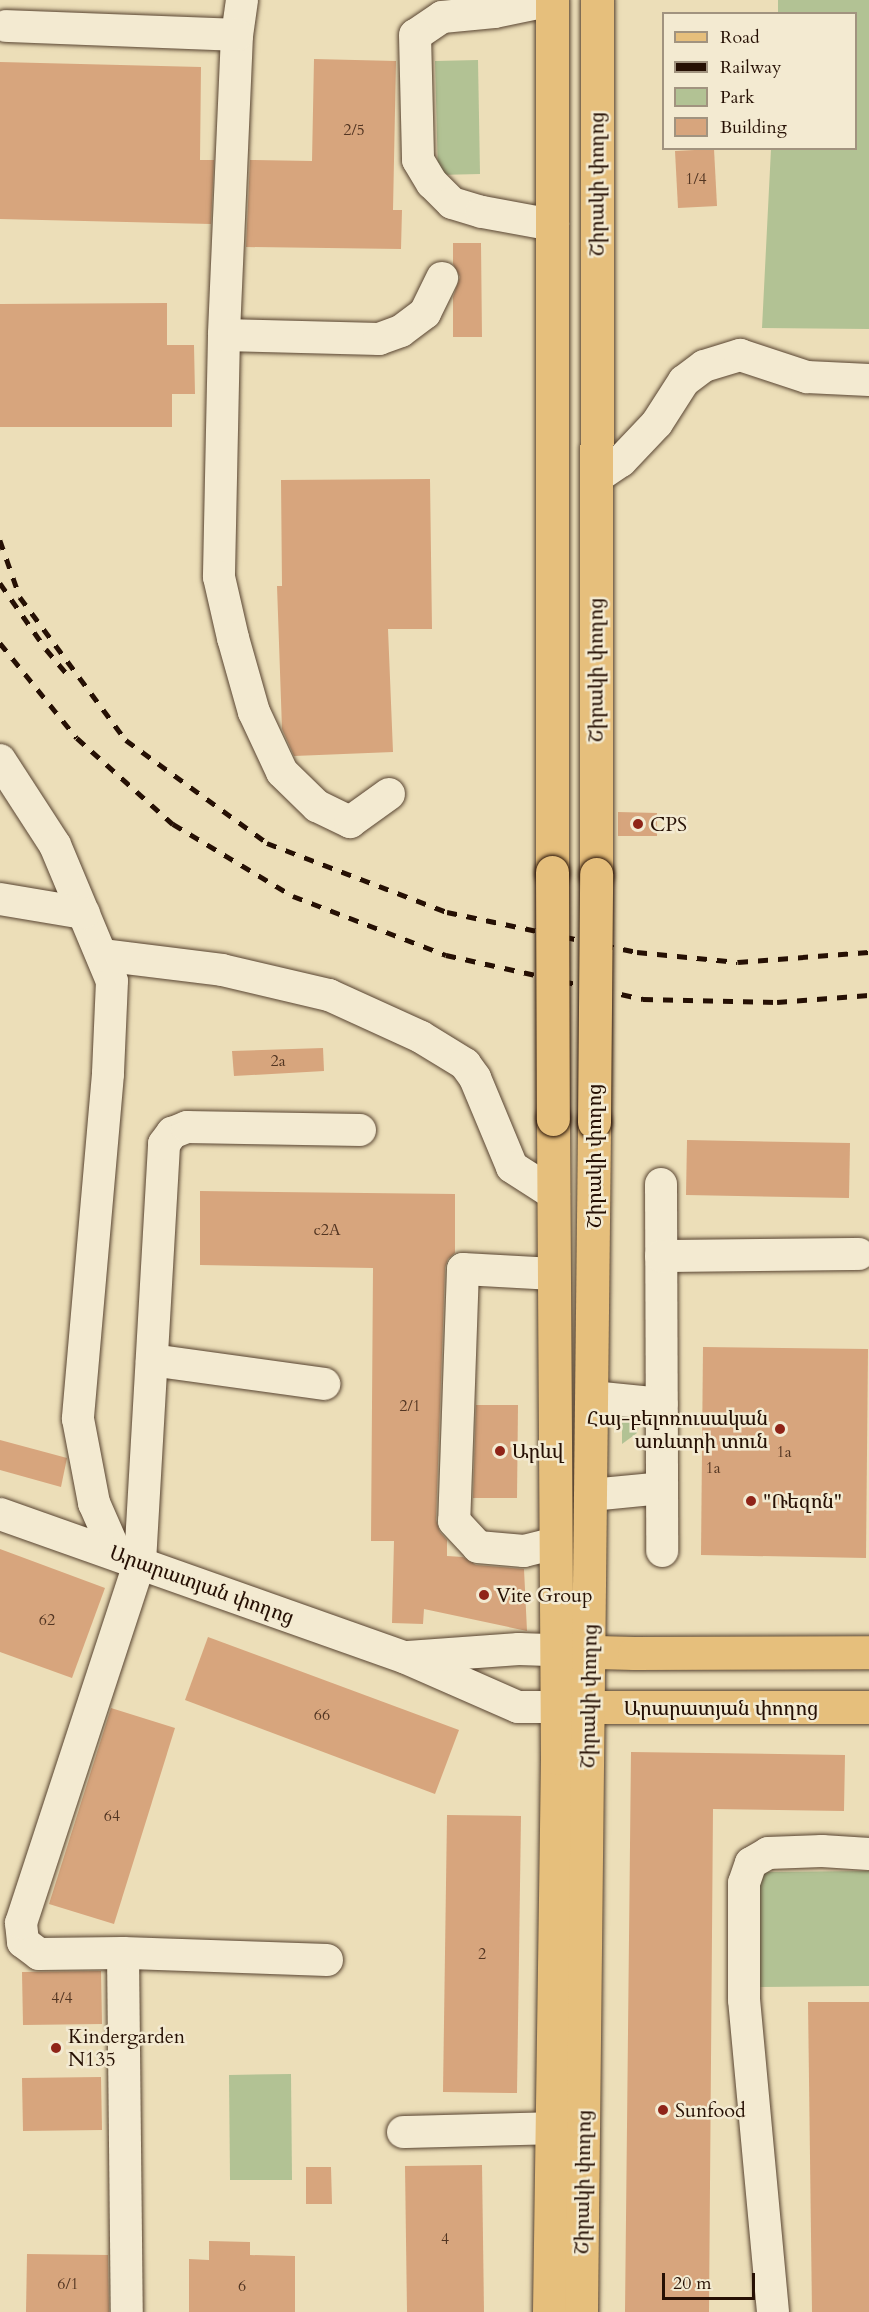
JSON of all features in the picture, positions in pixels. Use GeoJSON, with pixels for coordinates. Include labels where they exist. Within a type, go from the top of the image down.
{"type":"FeatureCollection","features":[{"type":"Feature","properties":{"kind":"main road","name":"Շիրակի փողոց"},"geometry":{"type":"LineString","coordinates":[[549,2312],[556,1707],[552,872],[552,0]]}},
{"type":"Feature","properties":{"kind":"main road","name":"Շիրակի փողոց"},"geometry":{"type":"LineString","coordinates":[[581,2312],[590,1652],[596,874],[598,1]]}},
{"type":"Feature","properties":{"kind":"main road","name":"Արարատյան փողոց"},"geometry":{"type":"LineString","coordinates":[[556,1650],[869,1652]]}},
{"type":"Feature","properties":{"kind":"main road","name":"Արարատյան փողոց"},"geometry":{"type":"LineString","coordinates":[[556,1707],[869,1707]]}},
{"type":"Feature","properties":{"kind":"street"},"geometry":{"type":"LineString","coordinates":[[242,0],[237,35],[224,335],[219,577],[233,638],[255,712],[282,772],[317,806],[350,822],[388,794]]}},
{"type":"Feature","properties":{"kind":"street"},"geometry":{"type":"LineString","coordinates":[[552,0],[494,12],[442,17],[415,35],[418,160],[432,183],[452,202],[482,212],[553,225]]}},
{"type":"Feature","properties":{"kind":"street"},"geometry":{"type":"LineString","coordinates":[[6,26],[237,35]]}},
{"type":"Feature","properties":{"kind":"street"},"geometry":{"type":"LineString","coordinates":[[224,335],[379,339],[401,331],[425,314],[442,278]]}},
{"type":"Feature","properties":{"kind":"street"},"geometry":{"type":"LineString","coordinates":[[597,477],[621,461],[657,423],[684,381],[704,366],[740,355],[807,377],[869,380]]}},
{"type":"Feature","properties":{"kind":"street"},"geometry":{"type":"LineString","coordinates":[[0,760],[55,845],[112,981],[108,1074],[78,1419],[94,1503],[128,1558]]}},
{"type":"Feature","properties":{"kind":"street"},"geometry":{"type":"LineString","coordinates":[[0,899],[84,913]]}},
{"type":"Feature","properties":{"kind":"street"},"geometry":{"type":"LineString","coordinates":[[102,955],[222,970],[329,995],[421,1037],[465,1064],[475,1078],[512,1167],[554,1194]]}},
{"type":"Feature","properties":{"kind":"street"},"geometry":{"type":"LineString","coordinates":[[327,1960],[123,1953],[39,1954],[23,1942],[21,1923],[128,1558],[152,1360],[164,1144],[172,1133],[187,1127],[360,1130]]}},
{"type":"Feature","properties":{"kind":"street"},"geometry":{"type":"LineString","coordinates":[[661,1184],[662,1551]]}},
{"type":"Feature","properties":{"kind":"street"},"geometry":{"type":"LineString","coordinates":[[662,1257],[859,1254]]}},
{"type":"Feature","properties":{"kind":"street"},"geometry":{"type":"LineString","coordinates":[[554,1274],[463,1269],[454,1521],[478,1547],[524,1551],[555,1544]]}},
{"type":"Feature","properties":{"kind":"street"},"geometry":{"type":"LineString","coordinates":[[152,1360],[324,1384]]}},
{"type":"Feature","properties":{"kind":"street"},"geometry":{"type":"LineString","coordinates":[[592,1397],[662,1404]]}},
{"type":"Feature","properties":{"kind":"street"},"geometry":{"type":"LineString","coordinates":[[591,1495],[662,1488]]}},
{"type":"Feature","properties":{"kind":"street","name":"Արարատյան փողոց"},"geometry":{"type":"LineString","coordinates":[[0,1514],[404,1657],[518,1707],[556,1707]]}},
{"type":"Feature","properties":{"kind":"street","name":"Արարատյան փողոց"},"geometry":{"type":"LineString","coordinates":[[404,1657],[519,1649],[556,1650]]}},
{"type":"Feature","properties":{"kind":"street"},"geometry":{"type":"LineString","coordinates":[[773,2312],[744,2000],[744,1883],[751,1863],[768,1853],[822,1851],[869,1854]]}},
{"type":"Feature","properties":{"kind":"street"},"geometry":{"type":"LineString","coordinates":[[123,1953],[127,2312]]}},
{"type":"Feature","properties":{"kind":"street"},"geometry":{"type":"LineString","coordinates":[[403,2132],[552,2128]]}},
{"type":"Feature","properties":{"kind":"green space"},"geometry":{"type":"Polygon","coordinates":[[[778,0],[869,0],[869,329],[762,328],[771,150],[857,150],[857,12],[778,12],[778,0]]]}},
{"type":"Feature","properties":{"kind":"green space"},"geometry":{"type":"Polygon","coordinates":[[[478,60],[480,174],[438,175],[435,61],[478,60]]]}},
{"type":"Feature","properties":{"kind":"green space"},"geometry":{"type":"Polygon","coordinates":[[[622,1394],[640,1414],[640,1424],[637,1433],[622,1444],[622,1394]]]}},
{"type":"Feature","properties":{"kind":"green space"},"geometry":{"type":"Polygon","coordinates":[[[869,1871],[869,1986],[756,1987],[754,1872],[869,1871]]]}},
{"type":"Feature","properties":{"kind":"green space"},"geometry":{"type":"Polygon","coordinates":[[[291,2074],[292,2180],[230,2180],[229,2075],[291,2074]]]}},
{"type":"Feature","properties":{"kind":"building"},"geometry":{"type":"Polygon","coordinates":[[[314,59],[396,61],[393,210],[402,210],[401,249],[246,247],[250,160],[312,161],[314,59]]]}},
{"type":"Feature","properties":{"kind":"building"},"geometry":{"type":"Polygon","coordinates":[[[0,62],[201,67],[200,160],[214,160],[211,224],[0,219],[0,62]]]}},
{"type":"Feature","properties":{"kind":"building"},"geometry":{"type":"Polygon","coordinates":[[[714,150],[717,206],[678,208],[675,151],[714,150]]]}},
{"type":"Feature","properties":{"kind":"building"},"geometry":{"type":"Polygon","coordinates":[[[453,243],[481,243],[482,337],[453,337],[453,297],[460,277],[453,264],[453,243]]]}},
{"type":"Feature","properties":{"kind":"building"},"geometry":{"type":"Polygon","coordinates":[[[167,303],[167,345],[194,345],[195,394],[172,394],[172,427],[0,427],[0,304],[167,303]]]}},
{"type":"Feature","properties":{"kind":"building"},"geometry":{"type":"Polygon","coordinates":[[[430,479],[432,629],[388,629],[393,752],[294,756],[282,729],[277,586],[282,586],[281,480],[430,479]]]}},
{"type":"Feature","properties":{"kind":"building","name":"CPS"},"geometry":{"type":"Polygon","coordinates":[[[618,812],[657,813],[657,836],[618,836],[618,812]]]}},
{"type":"Feature","properties":{"kind":"building"},"geometry":{"type":"Polygon","coordinates":[[[323,1048],[324,1071],[234,1076],[232,1051],[323,1048]]]}},
{"type":"Feature","properties":{"kind":"building"},"geometry":{"type":"Polygon","coordinates":[[[687,1140],[850,1143],[849,1198],[686,1195],[687,1140]]]}},
{"type":"Feature","properties":{"kind":"building"},"geometry":{"type":"Polygon","coordinates":[[[200,1191],[455,1194],[455,1253],[448,1259],[445,1268],[436,1520],[440,1532],[447,1540],[447,1556],[463,1557],[476,1565],[524,1569],[527,1631],[424,1609],[423,1624],[392,1623],[394,1541],[371,1541],[373,1268],[200,1265],[200,1191]]]}},
{"type":"Feature","properties":{"kind":"building"},"geometry":{"type":"Polygon","coordinates":[[[703,1347],[868,1349],[866,1558],[701,1555],[703,1347]]]}},
{"type":"Feature","properties":{"kind":"building"},"geometry":{"type":"Polygon","coordinates":[[[476,1405],[518,1405],[517,1498],[473,1498],[476,1405]]]}},
{"type":"Feature","properties":{"kind":"building"},"geometry":{"type":"Polygon","coordinates":[[[0,1440],[67,1458],[61,1487],[0,1470],[0,1440]]]}},
{"type":"Feature","properties":{"kind":"building"},"geometry":{"type":"Polygon","coordinates":[[[0,1549],[105,1588],[72,1678],[0,1652],[0,1549]]]}},
{"type":"Feature","properties":{"kind":"building"},"geometry":{"type":"Polygon","coordinates":[[[208,1637],[459,1730],[435,1794],[185,1700],[208,1637]]]}},
{"type":"Feature","properties":{"kind":"building"},"geometry":{"type":"Polygon","coordinates":[[[111,1708],[175,1728],[114,1924],[49,1904],[111,1708]]]}},
{"type":"Feature","properties":{"kind":"building"},"geometry":{"type":"Polygon","coordinates":[[[631,1752],[845,1755],[844,1811],[713,1809],[709,2312],[625,2312],[631,1752]]]}},
{"type":"Feature","properties":{"kind":"building"},"geometry":{"type":"Polygon","coordinates":[[[447,1815],[521,1816],[517,2093],[443,2092],[447,1815]]]}},
{"type":"Feature","properties":{"kind":"building"},"geometry":{"type":"Polygon","coordinates":[[[101,1971],[102,2024],[23,2025],[22,1972],[101,1971]]]}},
{"type":"Feature","properties":{"kind":"building"},"geometry":{"type":"Polygon","coordinates":[[[808,2002],[869,2002],[869,2312],[812,2312],[808,2002]]]}},
{"type":"Feature","properties":{"kind":"building"},"geometry":{"type":"Polygon","coordinates":[[[101,2077],[102,2130],[23,2131],[22,2078],[101,2077]]]}},
{"type":"Feature","properties":{"kind":"building"},"geometry":{"type":"Polygon","coordinates":[[[482,2165],[484,2312],[407,2312],[405,2166],[482,2165]]]}},
{"type":"Feature","properties":{"kind":"building"},"geometry":{"type":"Polygon","coordinates":[[[306,2167],[331,2167],[332,2204],[306,2204],[306,2167]]]}},
{"type":"Feature","properties":{"kind":"building"},"geometry":{"type":"Polygon","coordinates":[[[209,2241],[250,2242],[250,2255],[295,2256],[295,2312],[189,2312],[189,2259],[209,2260],[209,2241]]]}},
{"type":"Feature","properties":{"kind":"building"},"geometry":{"type":"Polygon","coordinates":[[[27,2254],[108,2255],[109,2312],[26,2312],[27,2254]]]}},
{"type":"Feature","properties":{"kind":"railway"},"geometry":{"type":"LineString","coordinates":[[0,540],[20,597],[126,740],[267,843],[447,912],[637,952],[738,962],[869,952]]}},
{"type":"Feature","properties":{"kind":"railway"},"geometry":{"type":"LineString","coordinates":[[0,583],[46,649],[68,675]]}},
{"type":"Feature","properties":{"kind":"railway"},"geometry":{"type":"LineString","coordinates":[[0,643],[77,738],[173,824],[293,896],[446,955],[643,999],[777,1002],[869,995]]}},
{"type":"Feature","properties":{"kind":"place","name":"CPS"},"geometry":{"type":"Point","coordinates":[638,824]}},
{"type":"Feature","properties":{"kind":"place","name":"Հայ-բելոռուսական առևտրի տուն"},"geometry":{"type":"Point","coordinates":[780,1429]}},
{"type":"Feature","properties":{"kind":"place","name":"Արևվ"},"geometry":{"type":"Point","coordinates":[500,1451]}},
{"type":"Feature","properties":{"kind":"place","name":"\"Ռեզոն\""},"geometry":{"type":"Point","coordinates":[751,1501]}},
{"type":"Feature","properties":{"kind":"place","name":"Vite Group"},"geometry":{"type":"Point","coordinates":[484,1595]}},
{"type":"Feature","properties":{"kind":"place","name":"Kindergarden N135"},"geometry":{"type":"Point","coordinates":[56,2048]}},
{"type":"Feature","properties":{"kind":"place","name":"Sunfood"},"geometry":{"type":"Point","coordinates":[663,2110]}}]}
